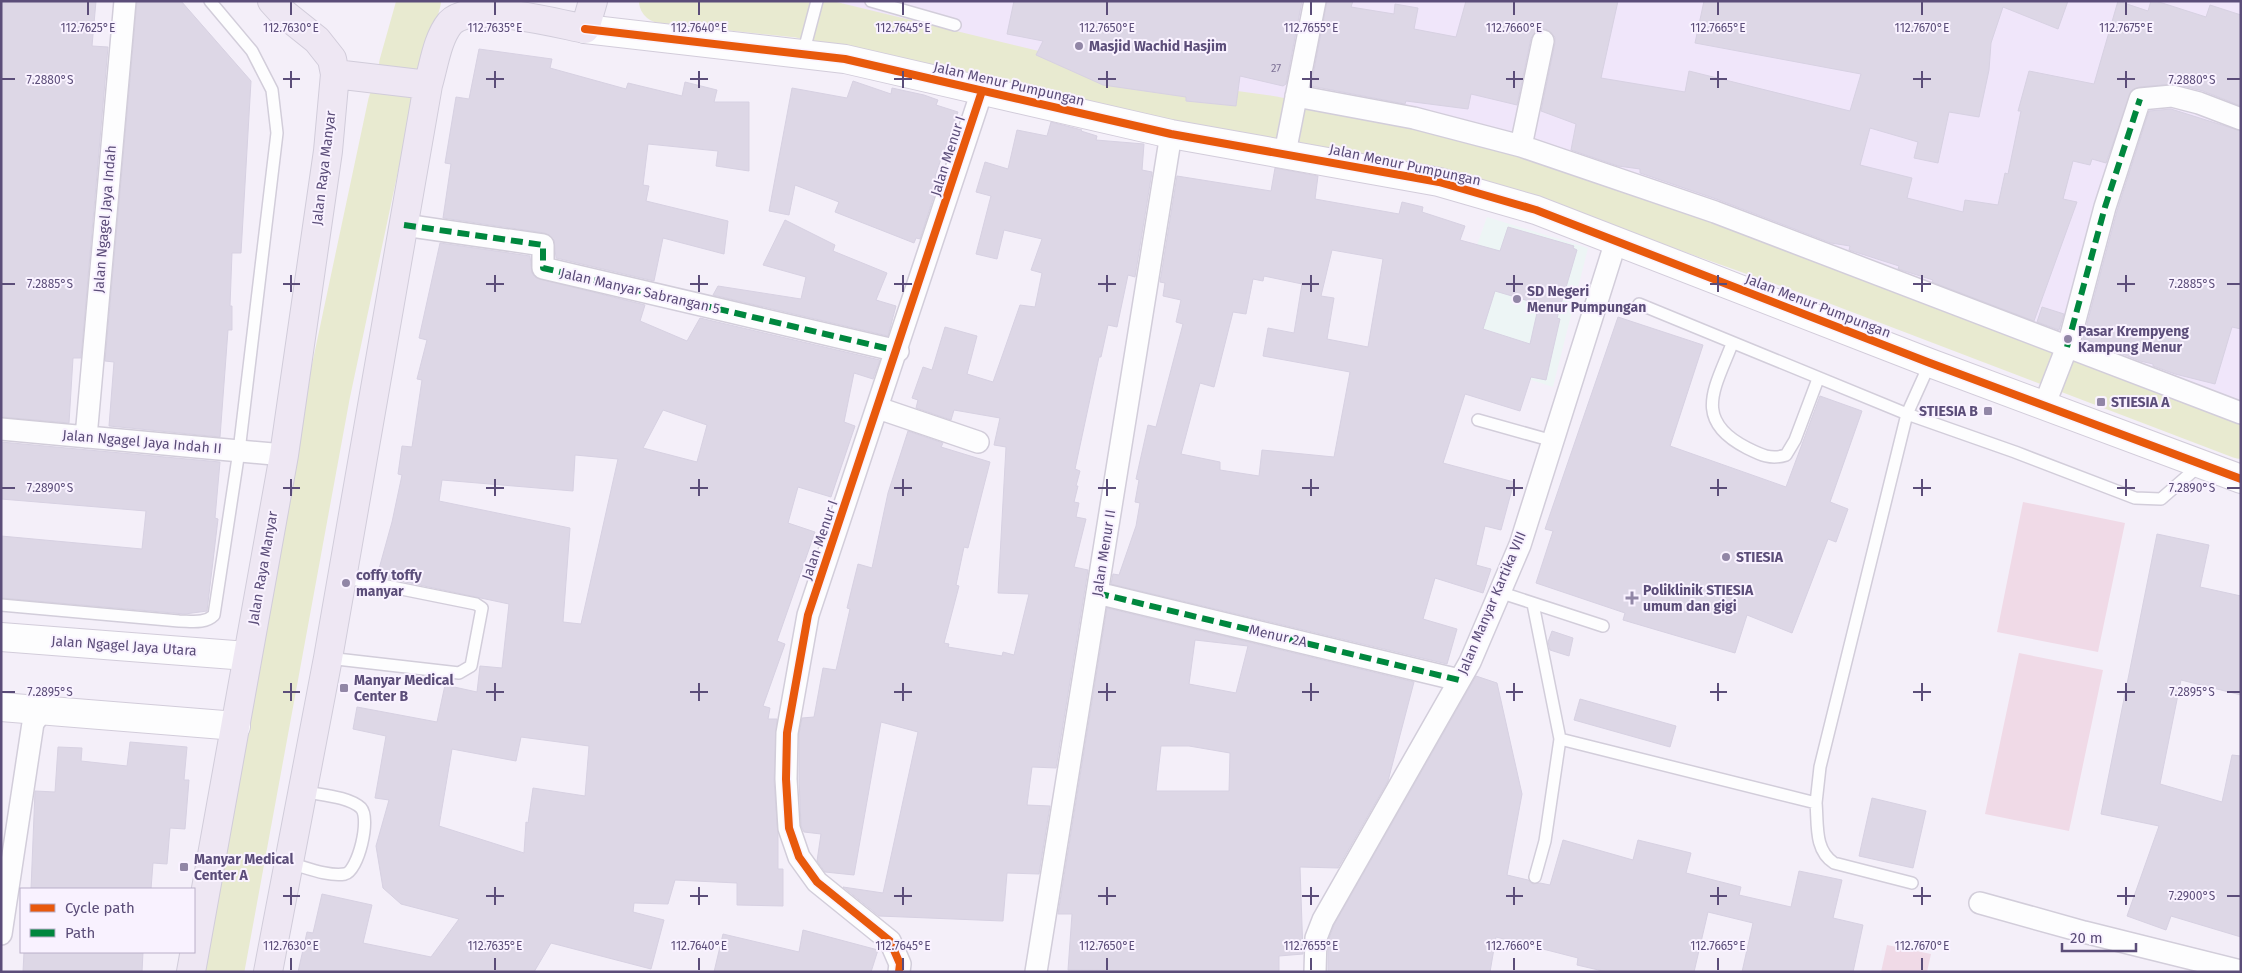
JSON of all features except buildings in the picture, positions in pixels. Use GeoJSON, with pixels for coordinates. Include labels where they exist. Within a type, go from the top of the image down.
{"type":"FeatureCollection","features":[{"type":"Feature","properties":{"kind":"main road"},"geometry":{"type":"LineString","coordinates":[[272,1],[282,12],[317,40],[332,59],[335,74],[428,85]]}},
{"type":"Feature","properties":{"kind":"main road"},"geometry":{"type":"LineString","coordinates":[[268,972],[328,658],[428,85],[443,35],[451,21],[463,14],[482,11],[513,14],[585,29],[593,2]]}},
{"type":"Feature","properties":{"kind":"main road","name":"Jalan Raya Manyar"},"geometry":{"type":"LineString","coordinates":[[195,950],[284,455],[328,151],[335,74]]}},
{"type":"Feature","properties":{"kind":"main road","name":"Jalan Raya Manyar"},"geometry":{"type":"LineString","coordinates":[[191,972],[194,953]]}},
{"type":"Feature","properties":{"kind":"street","name":"Jalan Ngagel Jaya Indah"},"geometry":{"type":"LineString","coordinates":[[86,437],[125,1]]}},
{"type":"Feature","properties":{"kind":"street"},"geometry":{"type":"LineString","coordinates":[[1287,140],[1315,1]]}},
{"type":"Feature","properties":{"kind":"street","name":"Jalan Menur Pumpungan"},"geometry":{"type":"LineString","coordinates":[[585,29],[807,43],[873,64],[1171,134],[1287,140],[1457,186],[1536,210],[1930,363],[2201,464],[2240,476]]}},
{"type":"Feature","properties":{"kind":"street"},"geometry":{"type":"LineString","coordinates":[[1521,146],[1543,41]]}},
{"type":"Feature","properties":{"kind":"street","name":"Jalan Menur I"},"geometry":{"type":"LineString","coordinates":[[899,972],[900,964],[890,941],[817,882],[799,857],[789,828],[786,779],[787,733],[799,654],[808,615],[898,351],[982,91]]}},
{"type":"Feature","properties":{"kind":"street"},"geometry":{"type":"LineString","coordinates":[[2044,406],[2066,350],[2105,207],[2140,99],[2172,96],[2199,103],[2241,119]]}},
{"type":"Feature","properties":{"kind":"street"},"geometry":{"type":"LineString","coordinates":[[1296,100],[1414,118],[1521,146],[1715,212],[2066,350],[2241,413]]}},
{"type":"Feature","properties":{"kind":"street","name":"Jalan Menur II"},"geometry":{"type":"LineString","coordinates":[[1036,972],[1171,134]]}},
{"type":"Feature","properties":{"kind":"street","name":"Jalan Manyar Sabrangan 5"},"geometry":{"type":"LineString","coordinates":[[404,225],[543,245],[542,268],[898,351]]}},
{"type":"Feature","properties":{"kind":"street","name":"Jalan Manyar Kartika VIII"},"geometry":{"type":"LineString","coordinates":[[1315,972],[1316,938],[1323,920],[1470,662],[1520,545],[1616,242]]}},
{"type":"Feature","properties":{"kind":"street"},"geometry":{"type":"LineString","coordinates":[[878,408],[978,442]]}},
{"type":"Feature","properties":{"kind":"street","name":"Jalan Ngagel Jaya Indah II"},"geometry":{"type":"LineString","coordinates":[[1,429],[284,455]]}},
{"type":"Feature","properties":{"kind":"street","name":"Menur 2A"},"geometry":{"type":"LineString","coordinates":[[1097,593],[1460,680]]}},
{"type":"Feature","properties":{"kind":"street","name":"Jalan Ngagel Jaya Utara"},"geometry":{"type":"LineString","coordinates":[[1,637],[247,656]]}},
{"type":"Feature","properties":{"kind":"street"},"geometry":{"type":"LineString","coordinates":[[1,707],[236,726]]}},
{"type":"Feature","properties":{"kind":"street"},"geometry":{"type":"LineString","coordinates":[[1,934],[7,857],[33,723],[42,711]]}},
{"type":"Feature","properties":{"kind":"street"},"geometry":{"type":"LineString","coordinates":[[1980,902],[2084,932],[2241,971]]}},
{"type":"Feature","properties":{"kind":"lane"},"geometry":{"type":"LineString","coordinates":[[1,605],[179,621],[201,622],[210,619],[214,615],[239,451],[277,133],[272,90],[256,59],[210,1]]}},
{"type":"Feature","properties":{"kind":"lane"},"geometry":{"type":"LineString","coordinates":[[807,43],[817,1]]}},
{"type":"Feature","properties":{"kind":"lane"},"geometry":{"type":"LineString","coordinates":[[870,1],[955,26]]}},
{"type":"Feature","properties":{"kind":"lane"},"geometry":{"type":"LineString","coordinates":[[1639,304],[1818,379],[2135,498],[2162,499],[2201,464]]}},
{"type":"Feature","properties":{"kind":"lane"},"geometry":{"type":"LineString","coordinates":[[1732,344],[1712,398],[1713,414],[1718,426],[1736,442],[1759,454],[1775,459],[1786,455],[1795,440],[1818,379]]}},
{"type":"Feature","properties":{"kind":"lane"},"geometry":{"type":"LineString","coordinates":[[1912,883],[1834,862],[1825,857],[1820,849],[1816,803],[1820,766],[1908,414],[1930,363]]}},
{"type":"Feature","properties":{"kind":"lane"},"geometry":{"type":"LineString","coordinates":[[1478,420],[1553,441]]}},
{"type":"Feature","properties":{"kind":"lane"},"geometry":{"type":"LineString","coordinates":[[328,658],[458,673],[471,666],[482,608],[476,604],[342,577]]}},
{"type":"Feature","properties":{"kind":"lane"},"geometry":{"type":"LineString","coordinates":[[1499,592],[1602,626]]}},
{"type":"Feature","properties":{"kind":"lane"},"geometry":{"type":"LineString","coordinates":[[1533,604],[1560,739],[1545,841],[1535,877]]}},
{"type":"Feature","properties":{"kind":"lane"},"geometry":{"type":"LineString","coordinates":[[1560,739],[1816,803]]}},
{"type":"Feature","properties":{"kind":"lane"},"geometry":{"type":"LineString","coordinates":[[288,862],[336,874],[348,874],[353,868],[366,825],[362,810],[355,804],[302,791]]}},
{"type":"Feature","properties":{"kind":"shaded area"},"geometry":{"type":"Polygon","coordinates":[[[834,1],[2241,1],[2241,421],[2018,334],[1556,167],[1431,134],[1143,87],[834,1]]]}},
{"type":"Feature","properties":{"kind":"shaded area","name":"SD Negeri Menur Pumpungan"},"geometry":{"type":"Polygon","coordinates":[[[1487,217],[1588,248],[1553,387],[1440,350],[1487,217]]]}},
{"type":"Feature","properties":{"kind":"shaded area"},"geometry":{"type":"Polygon","coordinates":[[[2023,502],[2125,523],[2098,652],[1997,632],[2023,502]]]}},
{"type":"Feature","properties":{"kind":"shaded area"},"geometry":{"type":"Polygon","coordinates":[[[2019,653],[2103,670],[2069,831],[1985,814],[2019,653]]]}},
{"type":"Feature","properties":{"kind":"shaded area"},"geometry":{"type":"Polygon","coordinates":[[[1887,945],[1931,954],[1927,972],[1881,972],[1887,945]]]}},
{"type":"Feature","properties":{"kind":"waterway"},"geometry":{"type":"LineString","coordinates":[[401,65],[419,1]]}},
{"type":"Feature","properties":{"kind":"waterway"},"geometry":{"type":"LineString","coordinates":[[661,1],[801,16],[1156,102],[1272,118],[1539,177],[1827,279],[2241,437]]}},
{"type":"Feature","properties":{"kind":"waterway"},"geometry":{"type":"LineString","coordinates":[[222,972],[328,395],[390,103]]}},
{"type":"Feature","properties":{"kind":"marked path"},"geometry":{"type":"LineString","coordinates":[[2067,347],[2105,207],[2140,99]]}},
{"type":"Feature","properties":{"kind":"marked path"},"geometry":{"type":"LineString","coordinates":[[404,225],[543,245],[543,268],[898,351]]}},
{"type":"Feature","properties":{"kind":"marked path"},"geometry":{"type":"LineString","coordinates":[[1097,593],[1459,680]]}},
{"type":"Feature","properties":{"kind":"cycle path"},"geometry":{"type":"LineString","coordinates":[[585,29],[845,59],[1171,134],[1439,182],[1536,210],[1930,363],[2241,479]]}},
{"type":"Feature","properties":{"kind":"cycle path"},"geometry":{"type":"LineString","coordinates":[[899,972],[900,964],[890,941],[817,882],[799,857],[789,828],[786,779],[787,733],[808,615],[982,91]]}},
{"type":"Feature","properties":{"kind":"place","name":"Masjid Wachid Hasjim"},"geometry":{"type":"Point","coordinates":[1079,46]}},
{"type":"Feature","properties":{"kind":"place","name":"SD Negeri Menur Pumpungan"},"geometry":{"type":"Point","coordinates":[1517,299]}},
{"type":"Feature","properties":{"kind":"place","name":"Pasar Krempyeng Kampung Menur"},"geometry":{"type":"Point","coordinates":[2068,339]}},
{"type":"Feature","properties":{"kind":"place","name":"STIESIA A"},"geometry":{"type":"Point","coordinates":[2101,402]}},
{"type":"Feature","properties":{"kind":"place","name":"STIESIA B"},"geometry":{"type":"Point","coordinates":[1988,411]}},
{"type":"Feature","properties":{"kind":"place","name":"STIESIA"},"geometry":{"type":"Point","coordinates":[1726,557]}},
{"type":"Feature","properties":{"kind":"place","name":"coffy toffy manyar"},"geometry":{"type":"Point","coordinates":[346,583]}},
{"type":"Feature","properties":{"kind":"place","name":"Poliklinik STIESIA umum dan gigi"},"geometry":{"type":"Point","coordinates":[1632,598]}},
{"type":"Feature","properties":{"kind":"place","name":"Manyar Medical Center B"},"geometry":{"type":"Point","coordinates":[344,688]}},
{"type":"Feature","properties":{"kind":"place","name":"Manyar Medical Center A"},"geometry":{"type":"Point","coordinates":[184,867]}}]}
